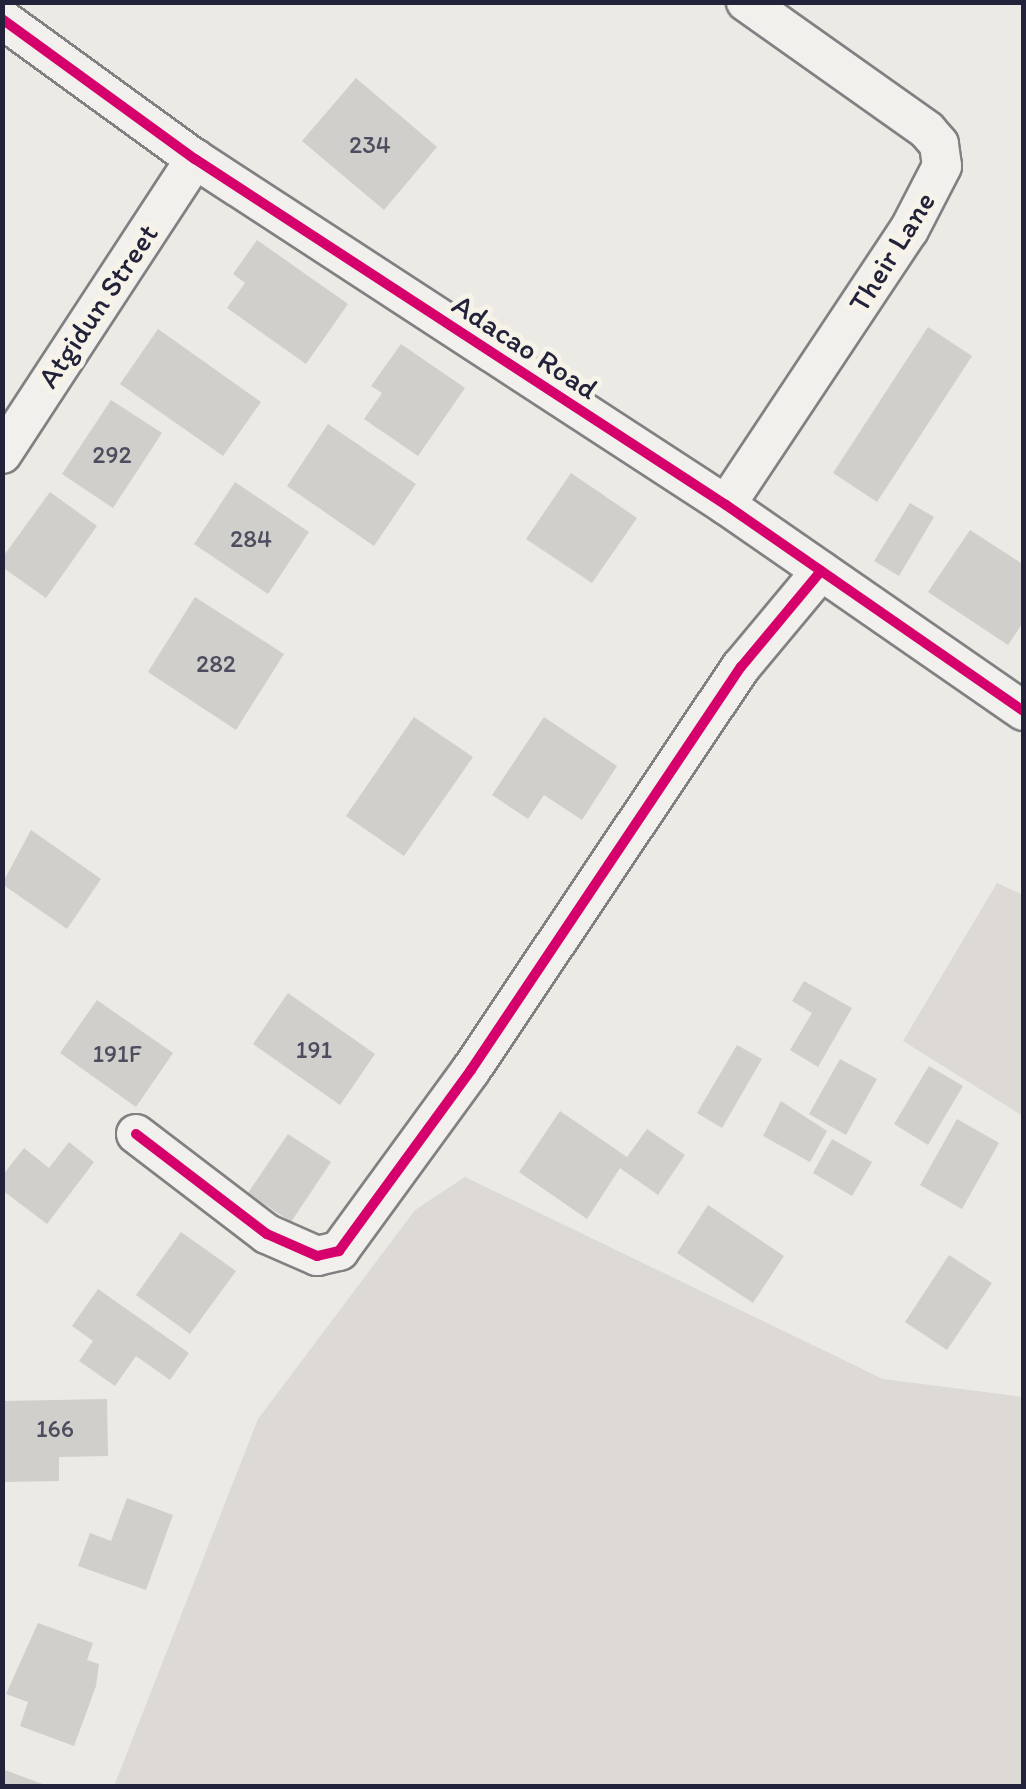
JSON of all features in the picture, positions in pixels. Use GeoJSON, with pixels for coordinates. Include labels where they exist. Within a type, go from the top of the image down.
{"type":"FeatureCollection","features":[{"type":"Feature","properties":{"kind":"street","name":"Their Lane"},"geometry":{"type":"LineString","coordinates":[[726,505],[909,230],[942,166],[939,144],[927,130],[746,2]]}},
{"type":"Feature","properties":{"kind":"street","name":"Adacao Road"},"geometry":{"type":"LineString","coordinates":[[2,18],[195,159],[726,505],[1024,712]]}},
{"type":"Feature","properties":{"kind":"street","name":"Atgidun Street"},"geometry":{"type":"LineString","coordinates":[[2,454],[195,159]]}},
{"type":"Feature","properties":{"kind":"street"},"geometry":{"type":"LineString","coordinates":[[136,1134],[267,1234],[317,1256],[338,1251],[461,1084],[740,667],[821,571]]}},
{"type":"Feature","properties":{"kind":"shaded area"},"geometry":{"type":"Polygon","coordinates":[[[997,883],[1023,895],[1023,1116],[903,1041],[997,883]]]}},
{"type":"Feature","properties":{"kind":"shaded area"},"geometry":{"type":"Polygon","coordinates":[[[465,1177],[883,1379],[1023,1397],[1023,1786],[114,1786],[258,1419],[415,1210],[465,1177]]]}},
{"type":"Feature","properties":{"kind":"building"},"geometry":{"type":"Polygon","coordinates":[[[356,78],[437,147],[384,210],[302,141],[356,78]]]}},
{"type":"Feature","properties":{"kind":"building"},"geometry":{"type":"Polygon","coordinates":[[[257,240],[348,304],[306,364],[227,308],[245,283],[233,274],[257,240]]]}},
{"type":"Feature","properties":{"kind":"building"},"geometry":{"type":"Polygon","coordinates":[[[928,327],[972,356],[877,502],[833,473],[928,327]]]}},
{"type":"Feature","properties":{"kind":"building"},"geometry":{"type":"Polygon","coordinates":[[[158,329],[261,402],[223,456],[120,384],[158,329]]]}},
{"type":"Feature","properties":{"kind":"building"},"geometry":{"type":"Polygon","coordinates":[[[401,344],[465,388],[418,456],[364,419],[382,393],[371,386],[401,344]]]}},
{"type":"Feature","properties":{"kind":"building"},"geometry":{"type":"Polygon","coordinates":[[[111,400],[162,433],[113,508],[62,474],[111,400]]]}},
{"type":"Feature","properties":{"kind":"building"},"geometry":{"type":"Polygon","coordinates":[[[328,424],[416,484],[374,546],[287,486],[328,424]]]}},
{"type":"Feature","properties":{"kind":"building"},"geometry":{"type":"Polygon","coordinates":[[[571,473],[637,518],[592,583],[526,539],[571,473]]]}},
{"type":"Feature","properties":{"kind":"building"},"geometry":{"type":"Polygon","coordinates":[[[235,482],[309,532],[268,594],[194,544],[235,482]]]}},
{"type":"Feature","properties":{"kind":"building"},"geometry":{"type":"Polygon","coordinates":[[[50,492],[97,526],[46,598],[2,567],[2,558],[50,492]]]}},
{"type":"Feature","properties":{"kind":"building"},"geometry":{"type":"Polygon","coordinates":[[[910,503],[934,517],[899,576],[874,561],[910,503]]]}},
{"type":"Feature","properties":{"kind":"building"},"geometry":{"type":"Polygon","coordinates":[[[970,530],[1024,565],[1024,621],[1008,645],[928,592],[970,530]]]}},
{"type":"Feature","properties":{"kind":"building"},"geometry":{"type":"Polygon","coordinates":[[[195,597],[284,654],[236,730],[148,672],[195,597]]]}},
{"type":"Feature","properties":{"kind":"building"},"geometry":{"type":"Polygon","coordinates":[[[414,717],[473,757],[404,856],[346,816],[414,717]]]}},
{"type":"Feature","properties":{"kind":"building"},"geometry":{"type":"Polygon","coordinates":[[[544,717],[617,766],[582,820],[544,795],[528,819],[492,795],[544,717]]]}},
{"type":"Feature","properties":{"kind":"building"},"geometry":{"type":"Polygon","coordinates":[[[31,830],[101,879],[67,929],[2,884],[31,830]]]}},
{"type":"Feature","properties":{"kind":"building"},"geometry":{"type":"Polygon","coordinates":[[[804,981],[852,1008],[818,1067],[790,1050],[812,1013],[792,1001],[804,981]]]}},
{"type":"Feature","properties":{"kind":"building"},"geometry":{"type":"Polygon","coordinates":[[[288,993],[375,1054],[340,1105],[253,1044],[288,993]]]}},
{"type":"Feature","properties":{"kind":"building"},"geometry":{"type":"Polygon","coordinates":[[[97,1000],[173,1053],[136,1107],[60,1053],[97,1000]]]}},
{"type":"Feature","properties":{"kind":"building"},"geometry":{"type":"Polygon","coordinates":[[[737,1045],[762,1059],[722,1128],[697,1113],[737,1045]]]}},
{"type":"Feature","properties":{"kind":"building"},"geometry":{"type":"Polygon","coordinates":[[[840,1059],[877,1079],[846,1135],[809,1114],[840,1059]]]}},
{"type":"Feature","properties":{"kind":"building"},"geometry":{"type":"Polygon","coordinates":[[[929,1066],[963,1086],[928,1145],[894,1124],[929,1066]]]}},
{"type":"Feature","properties":{"kind":"building"},"geometry":{"type":"Polygon","coordinates":[[[781,1101],[827,1131],[810,1162],[763,1136],[781,1101]]]}},
{"type":"Feature","properties":{"kind":"building"},"geometry":{"type":"Polygon","coordinates":[[[560,1111],[627,1157],[647,1129],[685,1155],[658,1195],[620,1168],[587,1219],[519,1172],[560,1111]]]}},
{"type":"Feature","properties":{"kind":"building"},"geometry":{"type":"Polygon","coordinates":[[[957,1119],[999,1143],[962,1209],[920,1185],[957,1119]]]}},
{"type":"Feature","properties":{"kind":"building"},"geometry":{"type":"Polygon","coordinates":[[[288,1134],[331,1162],[291,1222],[248,1193],[288,1134]]]}},
{"type":"Feature","properties":{"kind":"building"},"geometry":{"type":"Polygon","coordinates":[[[832,1139],[872,1162],[852,1196],[813,1173],[832,1139]]]}},
{"type":"Feature","properties":{"kind":"building"},"geometry":{"type":"Polygon","coordinates":[[[69,1142],[94,1162],[47,1224],[2,1190],[2,1176],[24,1148],[49,1168],[69,1142]]]}},
{"type":"Feature","properties":{"kind":"building"},"geometry":{"type":"Polygon","coordinates":[[[708,1205],[784,1256],[753,1303],[677,1253],[708,1205]]]}},
{"type":"Feature","properties":{"kind":"building"},"geometry":{"type":"Polygon","coordinates":[[[181,1232],[236,1271],[190,1334],[136,1295],[181,1232]]]}},
{"type":"Feature","properties":{"kind":"building"},"geometry":{"type":"Polygon","coordinates":[[[949,1255],[992,1283],[947,1350],[905,1322],[949,1255]]]}},
{"type":"Feature","properties":{"kind":"building"},"geometry":{"type":"Polygon","coordinates":[[[98,1289],[189,1353],[170,1380],[136,1356],[115,1386],[79,1361],[93,1341],[72,1326],[98,1289]]]}},
{"type":"Feature","properties":{"kind":"building"},"geometry":{"type":"Polygon","coordinates":[[[107,1399],[108,1456],[59,1457],[59,1481],[2,1482],[2,1401],[107,1399]]]}},
{"type":"Feature","properties":{"kind":"building"},"geometry":{"type":"Polygon","coordinates":[[[127,1498],[173,1515],[146,1590],[78,1566],[90,1533],[111,1541],[127,1498]]]}},
{"type":"Feature","properties":{"kind":"building"},"geometry":{"type":"Polygon","coordinates":[[[38,1623],[93,1643],[87,1660],[99,1664],[96,1686],[74,1746],[20,1726],[28,1702],[6,1694],[38,1623]]]}},
{"type":"Feature","properties":{"kind":"building"},"geometry":{"type":"Polygon","coordinates":[[[2,1769],[48,1786],[2,1786],[2,1769]]]}},
{"type":"Feature","properties":{"kind":"cycle path"},"geometry":{"type":"LineString","coordinates":[[2,19],[195,159],[726,505],[1024,711]]}},
{"type":"Feature","properties":{"kind":"cycle path"},"geometry":{"type":"LineString","coordinates":[[136,1134],[267,1234],[317,1256],[339,1251],[471,1070],[741,667],[821,571]]}}]}
